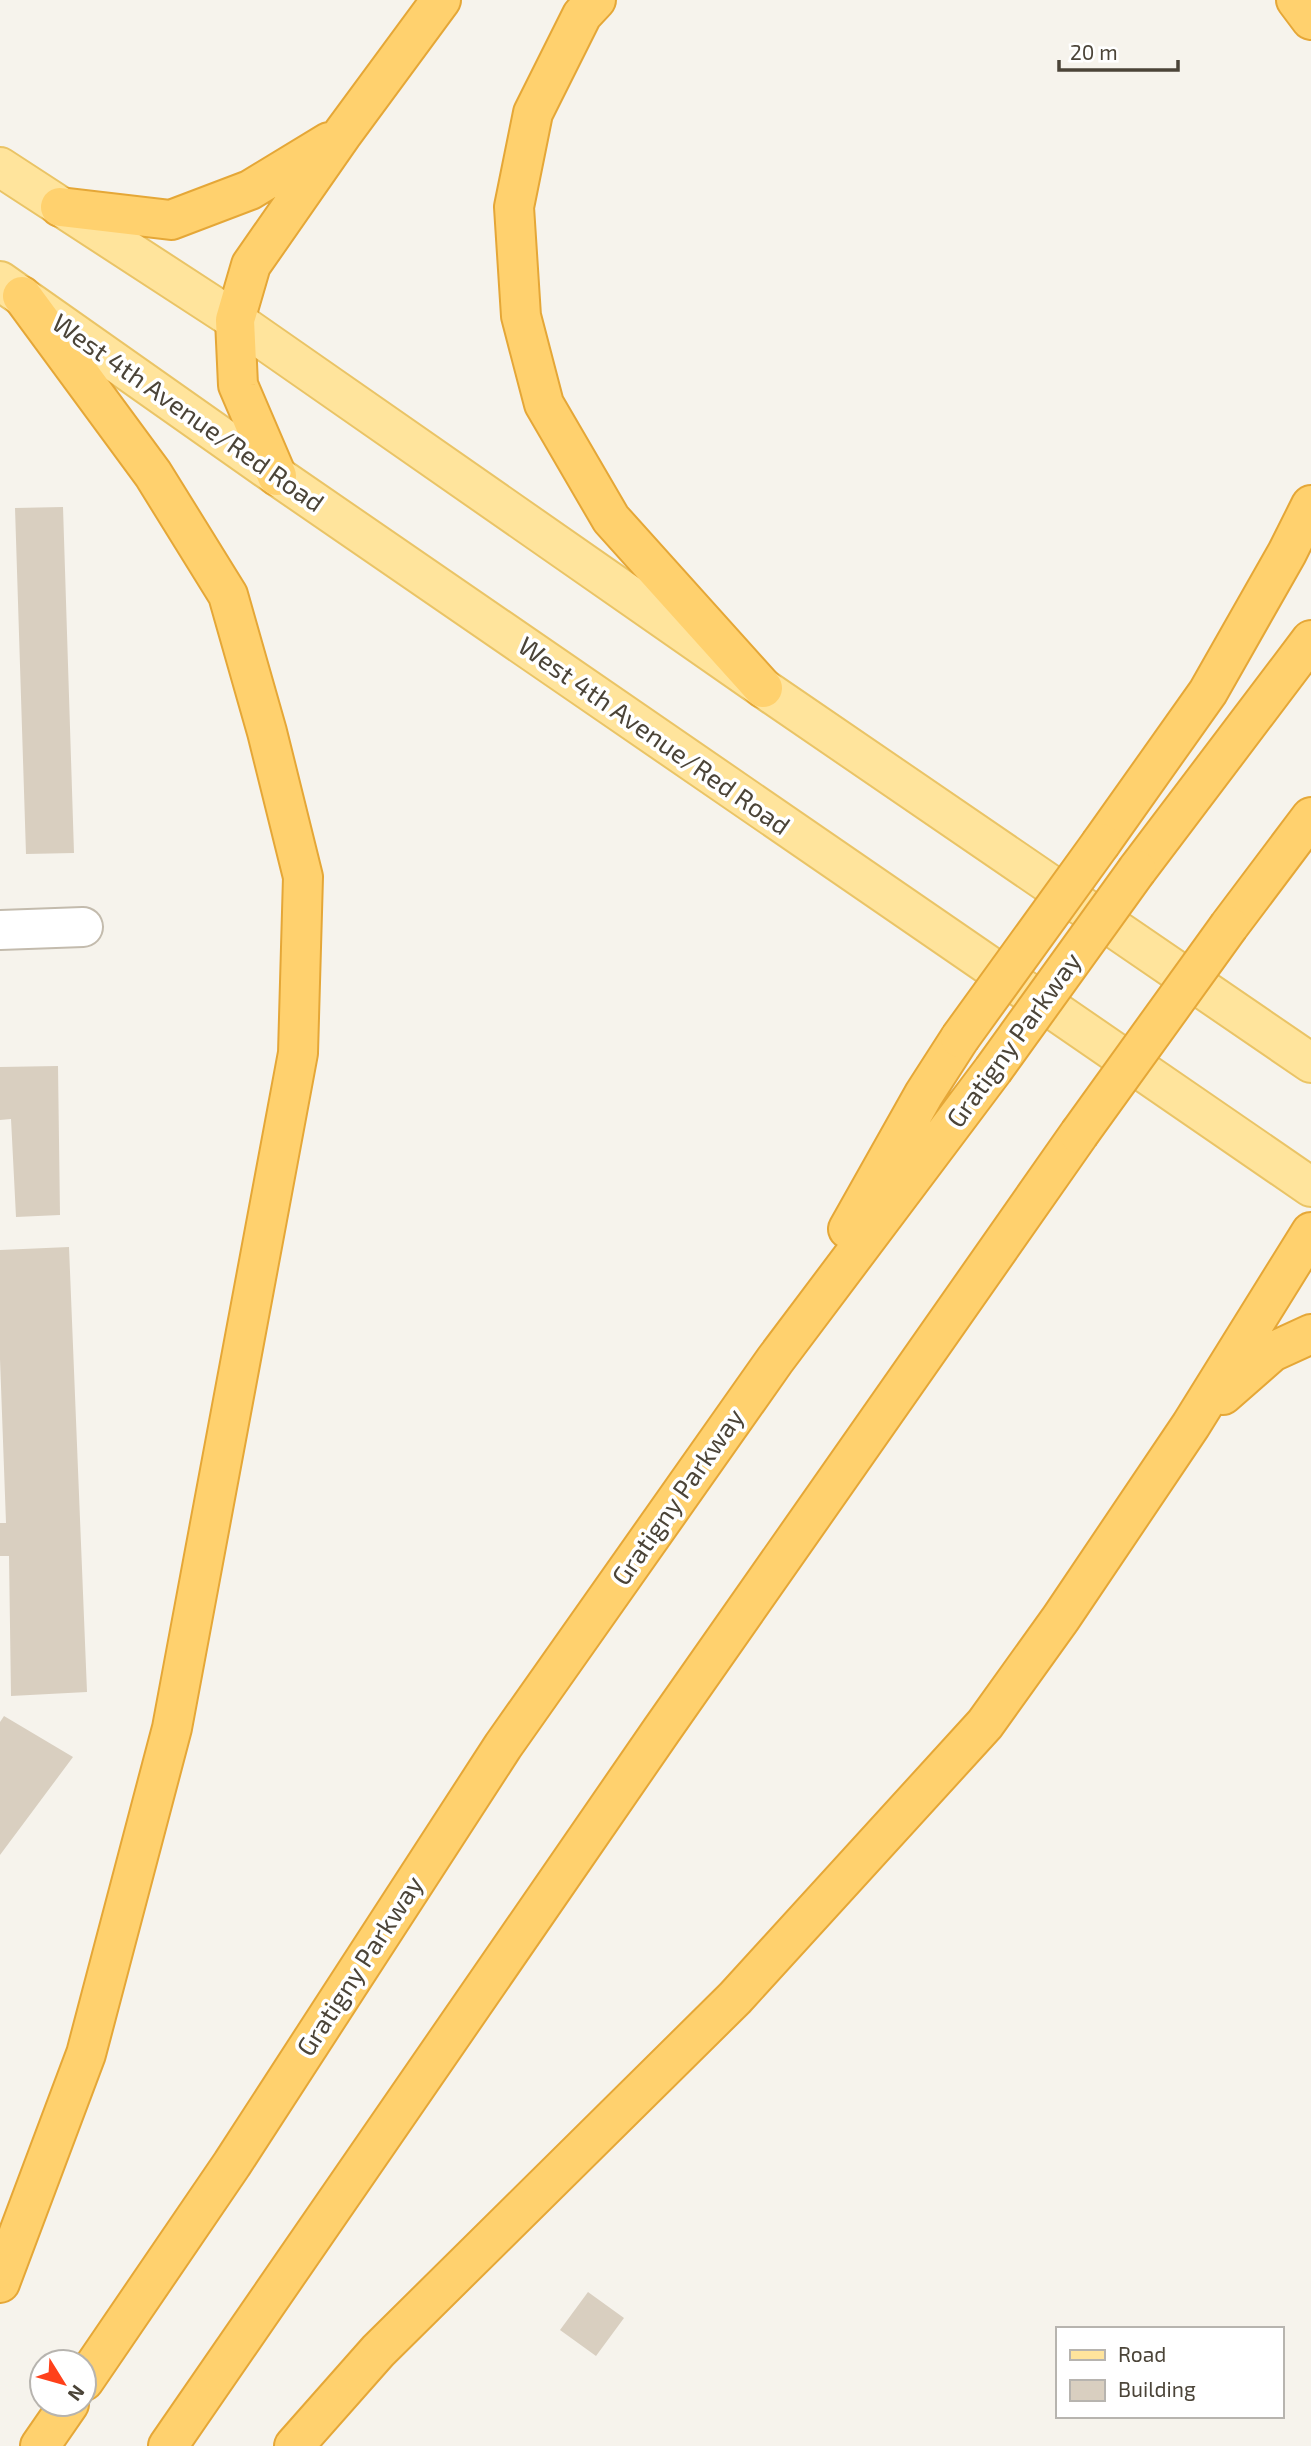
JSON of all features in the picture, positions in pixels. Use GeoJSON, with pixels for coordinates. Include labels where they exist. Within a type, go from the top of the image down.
{"type":"FeatureCollection","features":[{"type":"Feature","properties":{"kind":"highway"},"geometry":{"type":"LineString","coordinates":[[277,476],[238,385],[235,320],[251,265],[343,133],[441,0]]}},
{"type":"Feature","properties":{"kind":"highway"},"geometry":{"type":"LineString","coordinates":[[596,0],[582,15],[533,113],[514,207],[521,316],[544,404],[611,519],[763,688]]}},
{"type":"Feature","properties":{"kind":"highway"},"geometry":{"type":"LineString","coordinates":[[1296,0],[1311,20]]}},
{"type":"Feature","properties":{"kind":"highway"},"geometry":{"type":"LineString","coordinates":[[60,206],[171,220],[250,190],[343,133]]}},
{"type":"Feature","properties":{"kind":"highway"},"geometry":{"type":"LineString","coordinates":[[0,2283],[86,2054],[172,1728],[298,1053],[303,877],[267,732],[228,595],[153,474],[11,289]]}},
{"type":"Feature","properties":{"kind":"highway"},"geometry":{"type":"LineString","coordinates":[[775,1360],[924,1094],[960,1038],[1208,692],[1287,553],[1311,505]]}},
{"type":"Feature","properties":{"kind":"highway","name":"Gratigny Parkway"},"geometry":{"type":"LineString","coordinates":[[98,2360],[232,2164],[503,1746],[775,1360],[1311,639]]}},
{"type":"Feature","properties":{"kind":"highway"},"geometry":{"type":"LineString","coordinates":[[168,2446],[653,1742],[1079,1134],[1311,817]]}},
{"type":"Feature","properties":{"kind":"highway"},"geometry":{"type":"LineString","coordinates":[[293,2446],[378,2351],[735,1998],[985,1724],[1061,1618],[1191,1424],[1311,1232]]}},
{"type":"Feature","properties":{"kind":"highway"},"geometry":{"type":"LineString","coordinates":[[1191,1424],[1272,1352],[1311,1334]]}},
{"type":"Feature","properties":{"kind":"highway"},"geometry":{"type":"LineString","coordinates":[[40,2446],[59,2418]]}},
{"type":"Feature","properties":{"kind":"main road"},"geometry":{"type":"LineString","coordinates":[[0,167],[235,320],[763,688],[1311,1063]]}},
{"type":"Feature","properties":{"kind":"main road","name":"West 4th Avenue/Red Road"},"geometry":{"type":"LineString","coordinates":[[11,289],[277,476],[1311,1187]]}},
{"type":"Feature","properties":{"kind":"street"},"geometry":{"type":"LineString","coordinates":[[0,930],[83,927]]}},
{"type":"Feature","properties":{"kind":"building"},"geometry":{"type":"Polygon","coordinates":[[[63,507],[74,853],[26,854],[15,508],[63,507]]]}},
{"type":"Feature","properties":{"kind":"building"},"geometry":{"type":"Polygon","coordinates":[[[58,1066],[60,1215],[16,1217],[11,1119],[0,1120],[0,1067],[58,1066]]]}},
{"type":"Feature","properties":{"kind":"building"},"geometry":{"type":"Polygon","coordinates":[[[69,1247],[87,1692],[11,1696],[9,1556],[0,1556],[0,1523],[6,1523],[0,1359],[0,1250],[69,1247]]]}},
{"type":"Feature","properties":{"kind":"building"},"geometry":{"type":"Polygon","coordinates":[[[4,1716],[73,1757],[0,1855],[0,1722],[4,1716]]]}},
{"type":"Feature","properties":{"kind":"building"},"geometry":{"type":"Polygon","coordinates":[[[588,2292],[624,2318],[596,2356],[560,2330],[588,2292]]]}}]}
